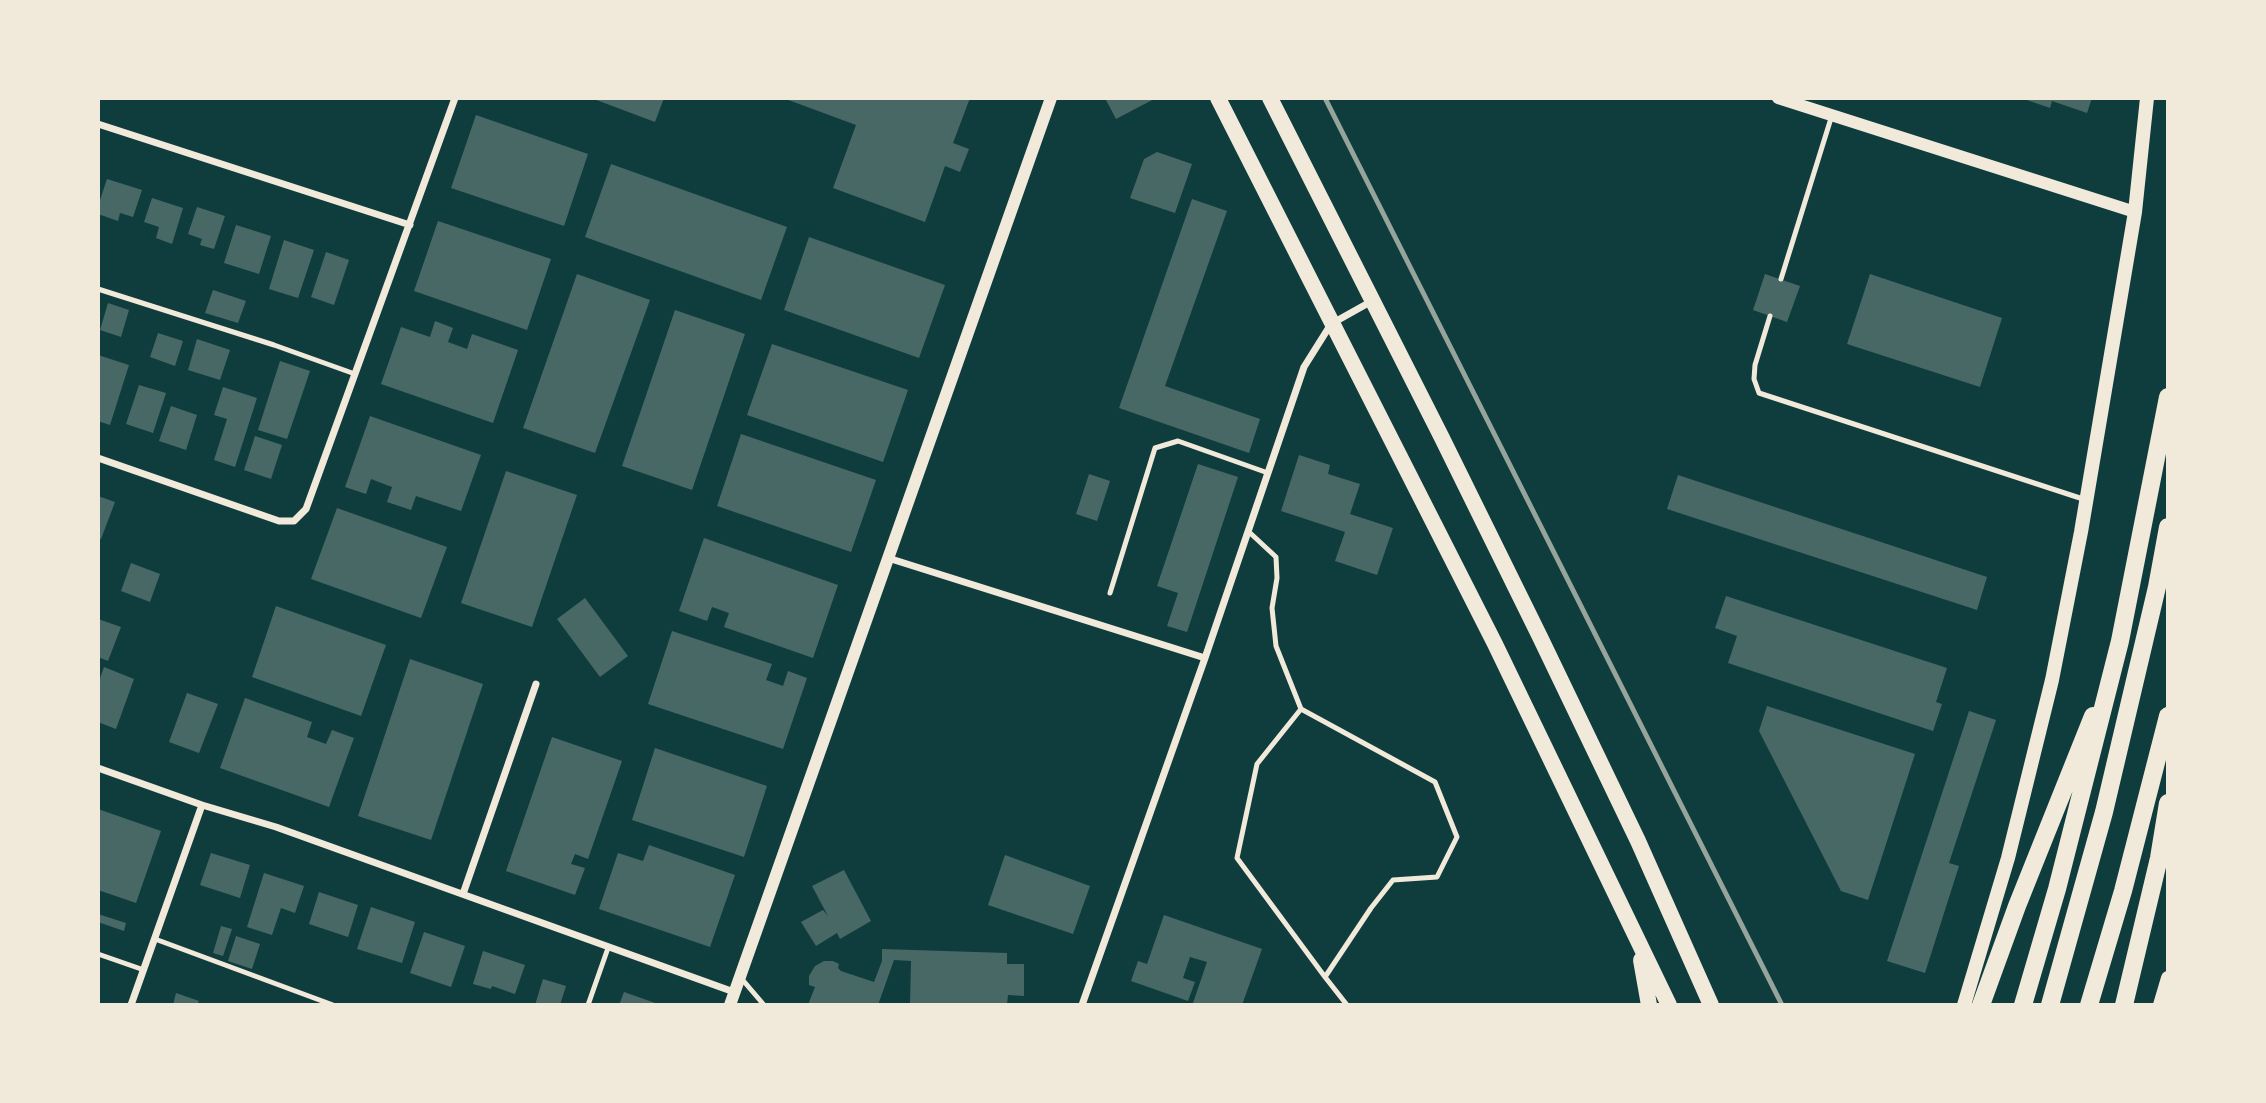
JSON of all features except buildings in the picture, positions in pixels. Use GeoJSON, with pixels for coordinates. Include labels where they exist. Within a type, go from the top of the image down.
{"type":"FeatureCollection","features":[{"type":"Feature","properties":{"kind":"highway"},"geometry":{"type":"LineString","coordinates":[[2023,1005],[2071,835],[2120,641],[2168,397]]}},
{"type":"Feature","properties":{"kind":"highway"},"geometry":{"type":"LineString","coordinates":[[2050,1005],[2104,812],[2157,587],[2168,527]]}},
{"type":"Feature","properties":{"kind":"highway"},"geometry":{"type":"LineString","coordinates":[[1981,1005],[2021,894],[2120,641]]}},
{"type":"Feature","properties":{"kind":"highway"},"geometry":{"type":"LineString","coordinates":[[2089,1005],[2123,891],[2168,716]]}},
{"type":"Feature","properties":{"kind":"highway"},"geometry":{"type":"LineString","coordinates":[[2124,1005],[2151,898],[2168,803]]}},
{"type":"Feature","properties":{"kind":"main road"},"geometry":{"type":"LineString","coordinates":[[1218,98],[1495,644],[1669,1005]]}},
{"type":"Feature","properties":{"kind":"main road"},"geometry":{"type":"LineString","coordinates":[[1270,98],[1373,300],[1586,733],[1638,841],[1711,1005]]}},
{"type":"Feature","properties":{"kind":"main road"},"geometry":{"type":"LineString","coordinates":[[1964,1005],[2008,858],[2052,680],[2135,212],[2147,98]]}},
{"type":"Feature","properties":{"kind":"main road"},"geometry":{"type":"LineString","coordinates":[[1636,937],[1649,1005]]}},
{"type":"Feature","properties":{"kind":"main road"},"geometry":{"type":"LineString","coordinates":[[2160,1005],[2168,978]]}},
{"type":"Feature","properties":{"kind":"street"},"geometry":{"type":"LineString","coordinates":[[98,458],[279,522],[294,521],[306,509],[455,98]]}},
{"type":"Feature","properties":{"kind":"street"},"geometry":{"type":"LineString","coordinates":[[98,768],[202,805],[276,827],[463,894],[608,948],[732,999],[1051,98]]}},
{"type":"Feature","properties":{"kind":"street"},"geometry":{"type":"LineString","coordinates":[[1778,98],[2135,212]]}},
{"type":"Feature","properties":{"kind":"street"},"geometry":{"type":"LineString","coordinates":[[98,124],[410,225]]}},
{"type":"Feature","properties":{"kind":"street"},"geometry":{"type":"LineString","coordinates":[[1082,1005],[1205,658],[1304,367],[1331,324],[1373,300]]}},
{"type":"Feature","properties":{"kind":"street"},"geometry":{"type":"LineString","coordinates":[[888,558],[1205,658]]}},
{"type":"Feature","properties":{"kind":"street"},"geometry":{"type":"LineString","coordinates":[[463,894],[536,684]]}},
{"type":"Feature","properties":{"kind":"street"},"geometry":{"type":"LineString","coordinates":[[131,1005],[202,805]]}},
{"type":"Feature","properties":{"kind":"lane"},"geometry":{"type":"LineString","coordinates":[[1781,279],[1832,115]]}},
{"type":"Feature","properties":{"kind":"lane"},"geometry":{"type":"LineString","coordinates":[[98,289],[355,374]]}},
{"type":"Feature","properties":{"kind":"lane"},"geometry":{"type":"LineString","coordinates":[[1770,316],[1755,365],[1754,379],[1759,393],[2086,500]]}},
{"type":"Feature","properties":{"kind":"lane"},"geometry":{"type":"LineString","coordinates":[[1110,593],[1155,449],[1178,441],[1268,473]]}},
{"type":"Feature","properties":{"kind":"lane"},"geometry":{"type":"LineString","coordinates":[[1248,531],[1276,557],[1278,578],[1272,608],[1276,646],[1301,709],[1435,782],[1457,837],[1437,877],[1393,880],[1325,976]]}},
{"type":"Feature","properties":{"kind":"lane"},"geometry":{"type":"LineString","coordinates":[[1301,709],[1257,764],[1237,858],[1347,1005]]}},
{"type":"Feature","properties":{"kind":"lane"},"geometry":{"type":"LineString","coordinates":[[155,939],[333,1005]]}},
{"type":"Feature","properties":{"kind":"lane"},"geometry":{"type":"LineString","coordinates":[[589,1005],[608,948]]}},
{"type":"Feature","properties":{"kind":"lane"},"geometry":{"type":"LineString","coordinates":[[98,954],[144,970]]}},
{"type":"Feature","properties":{"kind":"lane"},"geometry":{"type":"LineString","coordinates":[[740,977],[764,1005]]}},
{"type":"Feature","properties":{"kind":"railway"},"geometry":{"type":"LineString","coordinates":[[1325,98],[1782,1005]]}}]}
